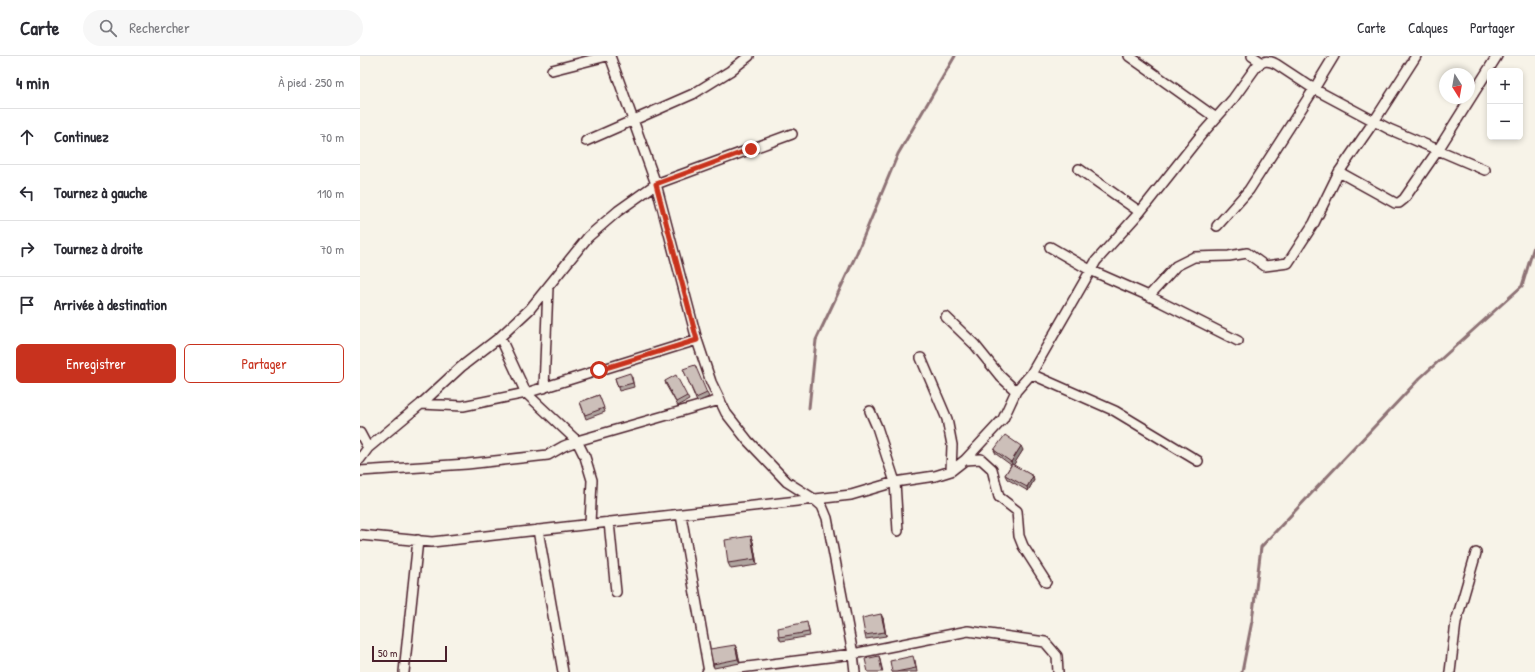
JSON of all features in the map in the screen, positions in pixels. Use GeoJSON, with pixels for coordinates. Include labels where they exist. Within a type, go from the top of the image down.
{"type":"FeatureCollection","features":[{"type":"Feature","properties":{"kind":"street"},"geometry":{"type":"LineString","coordinates":[[552,70],[608,56],[656,184],[697,340],[711,382],[726,413],[748,442],[787,482],[814,499],[822,506],[827,518],[854,654],[855,672]]}},
{"type":"Feature","properties":{"kind":"street"},"geometry":{"type":"LineString","coordinates":[[586,141],[632,119],[693,94],[730,71],[749,56]]}},
{"type":"Feature","properties":{"kind":"street"},"geometry":{"type":"LineString","coordinates":[[1129,56],[1216,118]]}},
{"type":"Feature","properties":{"kind":"street"},"geometry":{"type":"LineString","coordinates":[[1217,226],[1249,190],[1334,56]]}},
{"type":"Feature","properties":{"kind":"street"},"geometry":{"type":"LineString","coordinates":[[1149,296],[1176,266],[1194,257],[1247,254],[1265,266],[1288,262],[1314,222],[1339,172],[1375,120],[1416,56]]}},
{"type":"Feature","properties":{"kind":"street"},"geometry":{"type":"LineString","coordinates":[[1339,172],[1395,203],[1399,203],[1404,199],[1438,150],[1497,56]]}},
{"type":"Feature","properties":{"kind":"street"},"geometry":{"type":"LineString","coordinates":[[360,535],[432,542],[850,495],[895,482],[935,476],[951,471],[965,460],[1003,419],[1016,392],[1031,374],[1090,270],[1140,212],[1201,135],[1233,100],[1256,67],[1255,58],[1270,61],[1314,89],[1375,120],[1389,129],[1485,170]]}},
{"type":"Feature","properties":{"kind":"street"},"geometry":{"type":"LineString","coordinates":[[360,459],[368,448],[530,309],[588,237],[618,211],[656,184],[792,134]]}},
{"type":"Feature","properties":{"kind":"street"},"geometry":{"type":"LineString","coordinates":[[1079,169],[1140,212]]}},
{"type":"Feature","properties":{"kind":"street"},"geometry":{"type":"LineString","coordinates":[[1050,247],[1090,270],[1149,296],[1238,341]]}},
{"type":"Feature","properties":{"kind":"street"},"geometry":{"type":"LineString","coordinates":[[544,388],[548,287]]}},
{"type":"Feature","properties":{"kind":"street"},"geometry":{"type":"LineString","coordinates":[[946,317],[975,345],[1000,376],[1016,392]]}},
{"type":"Feature","properties":{"kind":"street"},"geometry":{"type":"LineString","coordinates":[[500,336],[526,393],[576,441],[585,457],[592,480],[590,524]]}},
{"type":"Feature","properties":{"kind":"street"},"geometry":{"type":"LineString","coordinates":[[421,404],[463,406],[526,393],[697,340]]}},
{"type":"Feature","properties":{"kind":"street"},"geometry":{"type":"LineString","coordinates":[[921,358],[947,419],[952,445],[951,471]]}},
{"type":"Feature","properties":{"kind":"street"},"geometry":{"type":"LineString","coordinates":[[1031,374],[1114,411],[1198,461]]}},
{"type":"Feature","properties":{"kind":"street"},"geometry":{"type":"LineString","coordinates":[[360,471],[467,464],[548,455],[576,441],[720,400]]}},
{"type":"Feature","properties":{"kind":"street"},"geometry":{"type":"LineString","coordinates":[[870,412],[877,427],[895,482],[898,531]]}},
{"type":"Feature","properties":{"kind":"street"},"geometry":{"type":"LineString","coordinates":[[360,433],[368,448]]}},
{"type":"Feature","properties":{"kind":"street"},"geometry":{"type":"LineString","coordinates":[[965,460],[981,459],[992,469],[999,497],[1017,511],[1019,536],[1023,546],[1046,582]]}},
{"type":"Feature","properties":{"kind":"street"},"geometry":{"type":"LineString","coordinates":[[681,514],[708,672],[854,654],[968,631],[1045,642],[1057,656],[1058,672]]}},
{"type":"Feature","properties":{"kind":"street"},"geometry":{"type":"LineString","coordinates":[[609,522],[616,592]]}},
{"type":"Feature","properties":{"kind":"street"},"geometry":{"type":"LineString","coordinates":[[538,530],[563,672]]}},
{"type":"Feature","properties":{"kind":"street"},"geometry":{"type":"LineString","coordinates":[[404,672],[418,540]]}},
{"type":"Feature","properties":{"kind":"street"},"geometry":{"type":"LineString","coordinates":[[1450,672],[1456,622],[1476,553]]}},
{"type":"Feature","properties":{"kind":"building"},"geometry":{"type":"Polygon","coordinates":[[[695,365],[707,393],[696,398],[683,369],[695,365]]]}},
{"type":"Feature","properties":{"kind":"building"},"geometry":{"type":"Polygon","coordinates":[[[630,373],[633,383],[618,387],[615,378],[630,373]]]}},
{"type":"Feature","properties":{"kind":"building"},"geometry":{"type":"Polygon","coordinates":[[[676,375],[687,396],[676,402],[665,381],[676,375]]]}},
{"type":"Feature","properties":{"kind":"building"},"geometry":{"type":"Polygon","coordinates":[[[599,395],[604,408],[585,415],[580,402],[599,395]]]}},
{"type":"Feature","properties":{"kind":"building"},"geometry":{"type":"Polygon","coordinates":[[[1005,435],[1021,446],[1011,462],[994,450],[1005,435]]]}},
{"type":"Feature","properties":{"kind":"building"},"geometry":{"type":"Polygon","coordinates":[[[1012,464],[1033,476],[1027,487],[1005,475],[1012,464]]]}},
{"type":"Feature","properties":{"kind":"building"},"geometry":{"type":"Polygon","coordinates":[[[751,536],[755,559],[728,563],[725,540],[751,536]]]}},
{"type":"Feature","properties":{"kind":"building"},"geometry":{"type":"Polygon","coordinates":[[[881,614],[885,632],[865,635],[862,618],[881,614]]]}},
{"type":"Feature","properties":{"kind":"building"},"geometry":{"type":"Polygon","coordinates":[[[807,622],[809,632],[779,637],[778,628],[807,622]]]}},
{"type":"Feature","properties":{"kind":"building"},"geometry":{"type":"Polygon","coordinates":[[[735,645],[738,659],[713,664],[710,649],[735,645]]]}},
{"type":"Feature","properties":{"kind":"building"},"geometry":{"type":"Polygon","coordinates":[[[879,656],[882,672],[868,672],[865,659],[879,656]]]}},
{"type":"Feature","properties":{"kind":"building"},"geometry":{"type":"Polygon","coordinates":[[[913,656],[916,668],[892,672],[890,661],[913,656]]]}},
{"type":"Feature","properties":{"kind":"waterway"},"geometry":{"type":"LineString","coordinates":[[809,408],[816,340],[856,255],[898,154],[955,56]]}},
{"type":"Feature","properties":{"kind":"waterway"},"geometry":{"type":"LineString","coordinates":[[1242,672],[1252,621],[1261,547],[1420,378],[1522,286],[1535,243]]}},
{"type":"Feature","properties":{"kind":"route"},"geometry":{"type":"LineString","coordinates":[[599,370],[697,340],[656,184],[751,149]]}}]}
